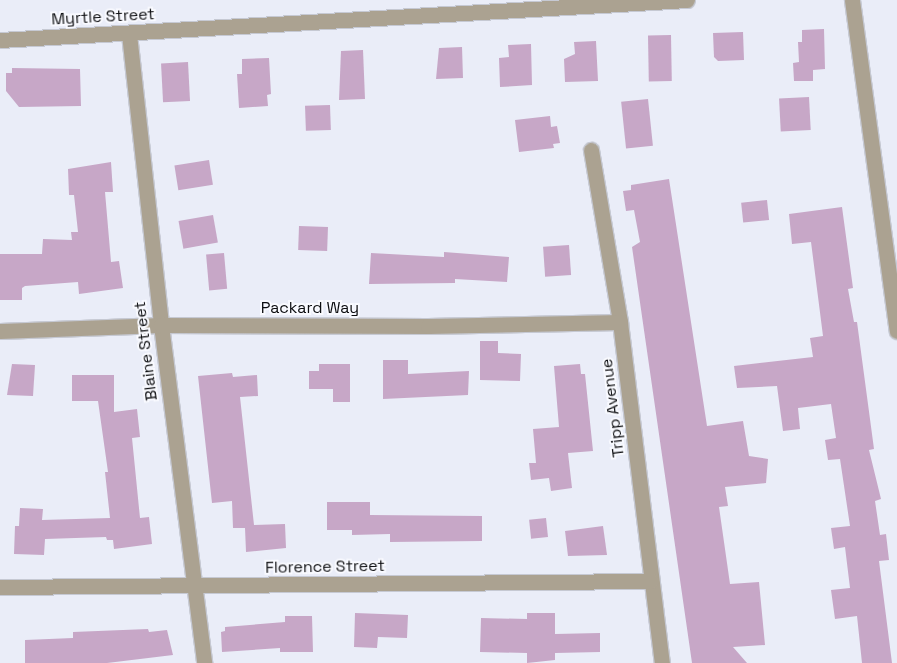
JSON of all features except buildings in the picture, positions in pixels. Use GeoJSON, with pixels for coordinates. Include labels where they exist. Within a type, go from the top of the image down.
{"type":"FeatureCollection","features":[{"type":"Feature","properties":{"kind":"street","name":"Myrtle Street"},"geometry":{"type":"LineString","coordinates":[[0,40],[129,34],[687,0]]}},
{"type":"Feature","properties":{"kind":"street"},"geometry":{"type":"LineString","coordinates":[[852,0],[897,331]]}},
{"type":"Feature","properties":{"kind":"street","name":"Blaine Street"},"geometry":{"type":"LineString","coordinates":[[129,34],[161,325],[204,663]]}},
{"type":"Feature","properties":{"kind":"street","name":"Tripp Avenue"},"geometry":{"type":"LineString","coordinates":[[591,150],[620,322],[662,663]]}},
{"type":"Feature","properties":{"kind":"street","name":"Packard Way"},"geometry":{"type":"LineString","coordinates":[[0,331],[161,325],[428,326],[620,322]]}},
{"type":"Feature","properties":{"kind":"street","name":"Florence Street"},"geometry":{"type":"LineString","coordinates":[[0,587],[651,581]]}}]}
